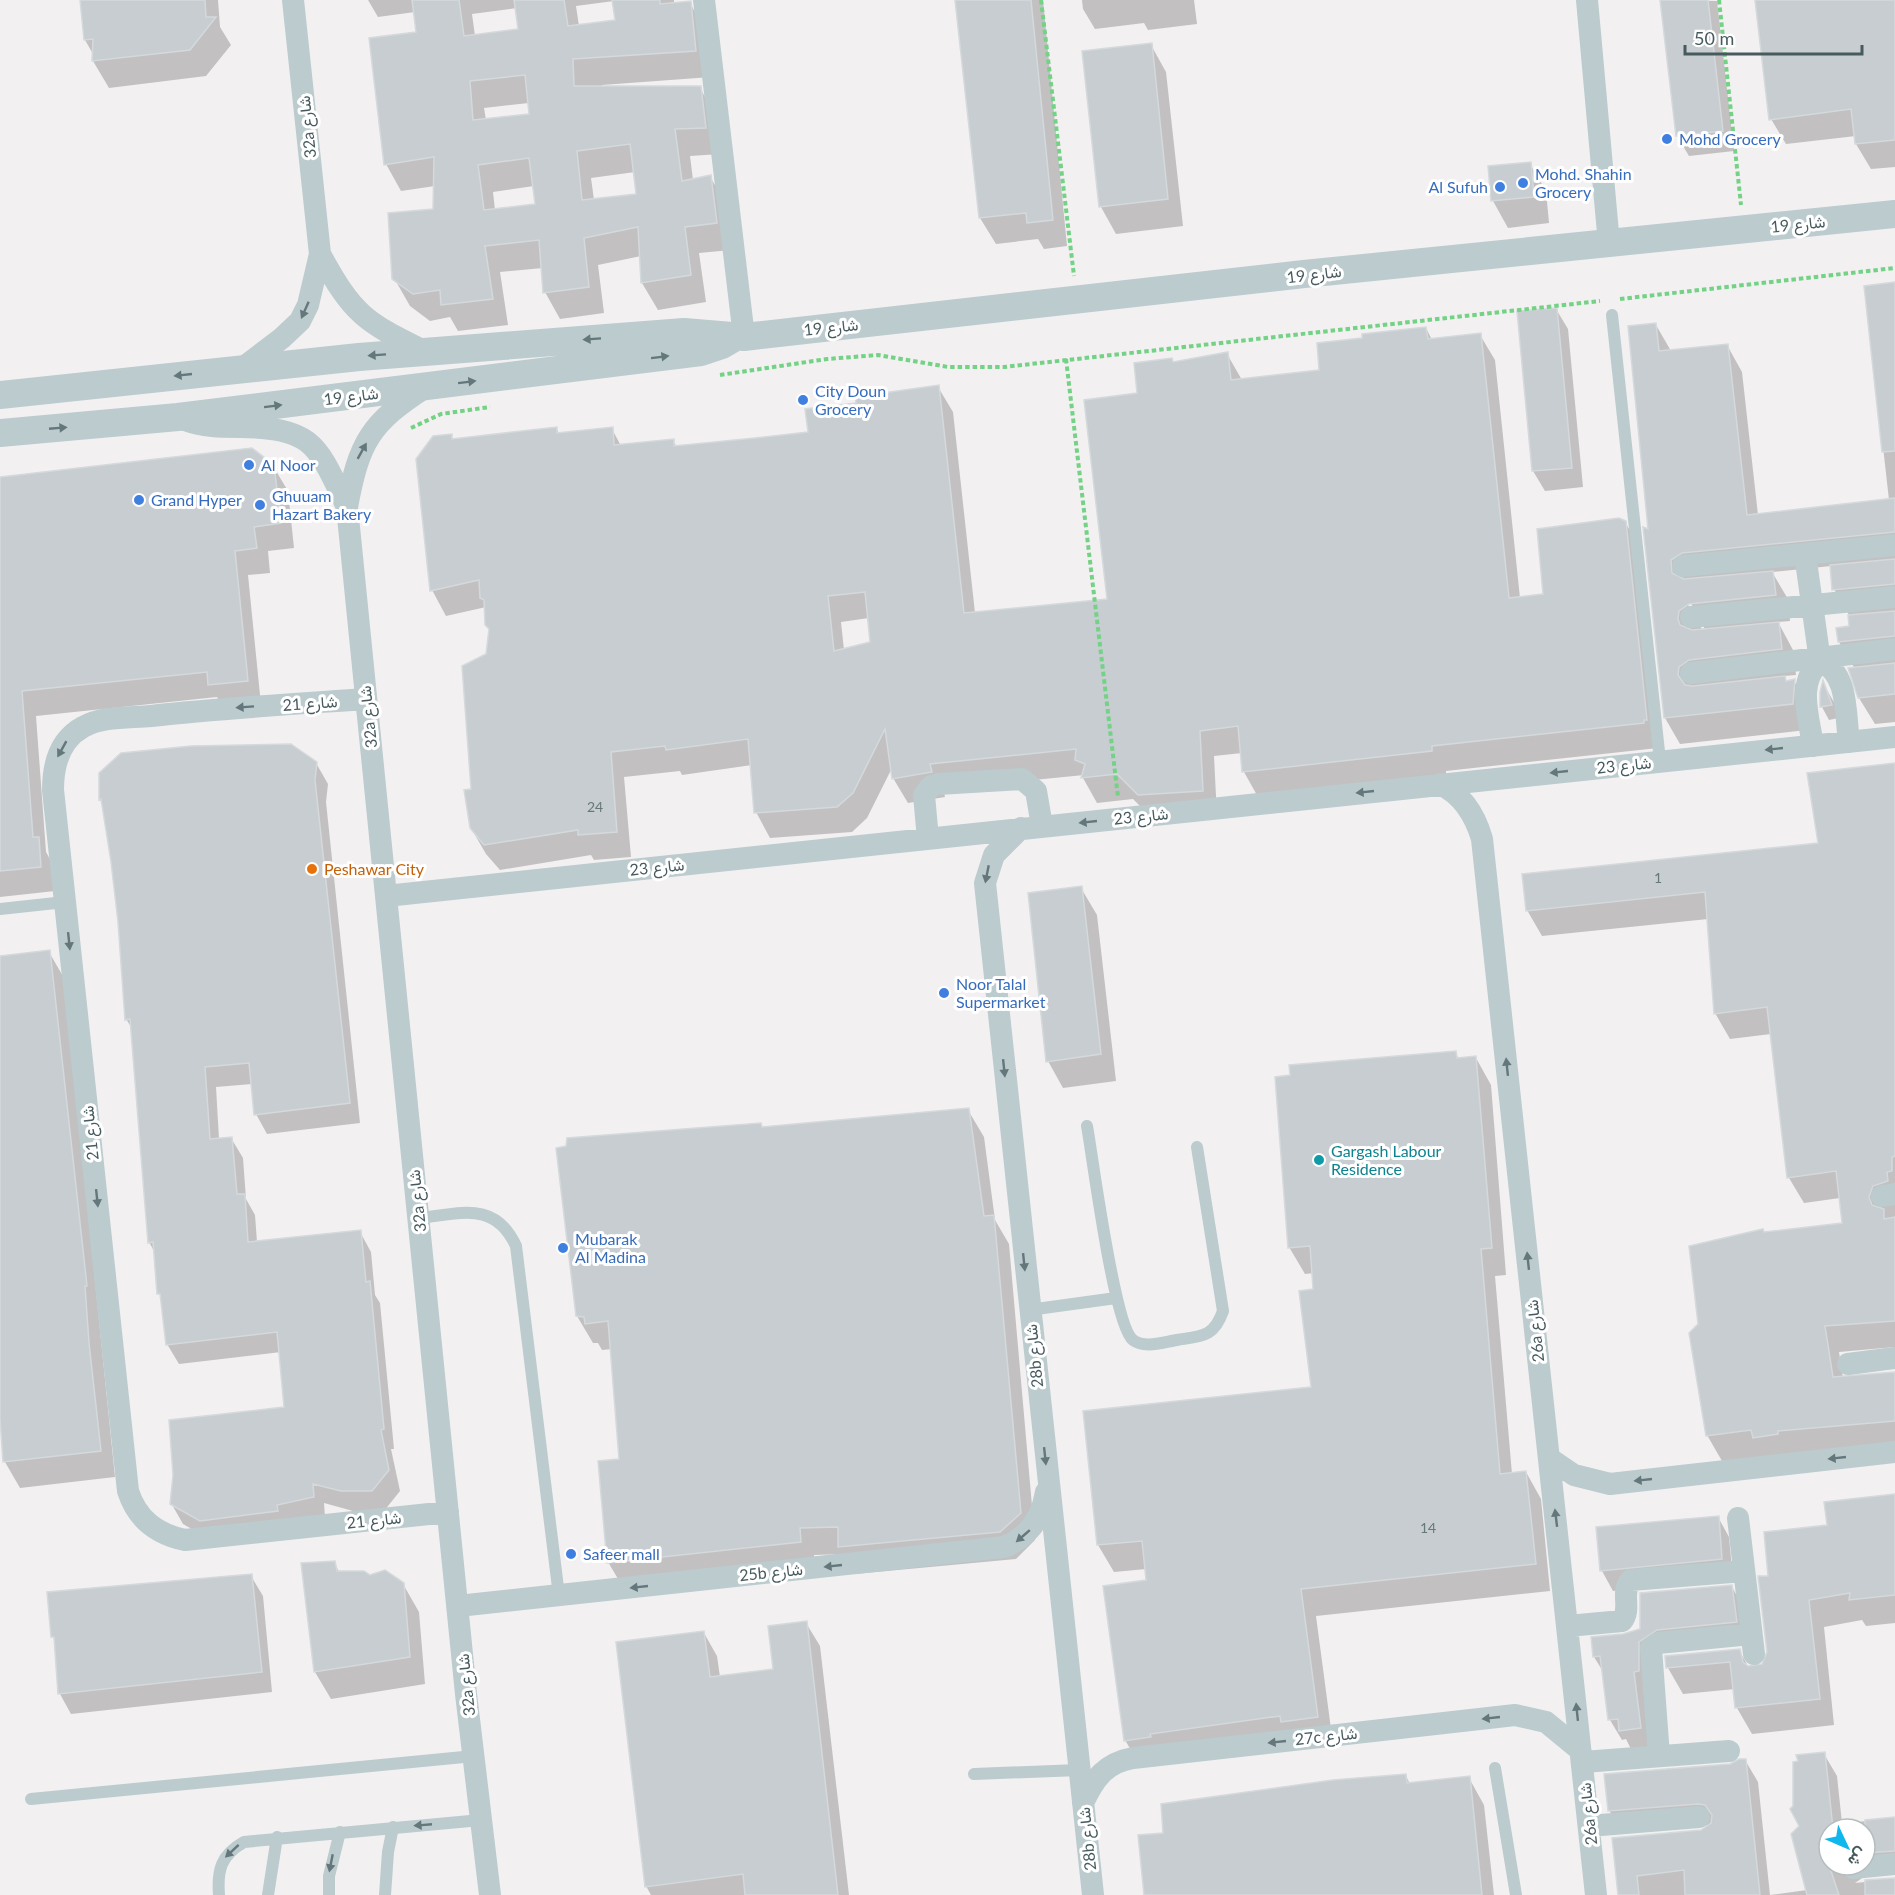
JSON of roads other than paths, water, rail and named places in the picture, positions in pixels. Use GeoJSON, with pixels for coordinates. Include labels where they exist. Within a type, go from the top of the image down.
{"type":"FeatureCollection","features":[{"type":"Feature","properties":{"kind":"street","name":"32a شارع"},"geometry":{"type":"LineString","coordinates":[[240,370],[300,321],[308,305],[320,254],[293,0]]}},
{"type":"Feature","properties":{"kind":"street"},"geometry":{"type":"LineString","coordinates":[[704,0],[739,337]]}},
{"type":"Feature","properties":{"kind":"street"},"geometry":{"type":"LineString","coordinates":[[1587,0],[1609,244]]}},
{"type":"Feature","properties":{"kind":"street","name":"شارع 19"},"geometry":{"type":"LineString","coordinates":[[0,395],[426,352],[684,332],[739,337],[1077,299],[1895,214]]}},
{"type":"Feature","properties":{"kind":"street","name":"32a شارع"},"geometry":{"type":"LineString","coordinates":[[320,254],[342,294],[360,314],[384,331],[426,352]]}},
{"type":"Feature","properties":{"kind":"street","name":"شارع 19"},"geometry":{"type":"LineString","coordinates":[[0,433],[178,417],[701,352],[739,337]]}},
{"type":"Feature","properties":{"kind":"street","name":"32a شارع"},"geometry":{"type":"LineString","coordinates":[[426,387],[394,408],[368,439],[356,462],[347,507],[448,1512],[490,1895]]}},
{"type":"Feature","properties":{"kind":"street","name":"32a شارع"},"geometry":{"type":"LineString","coordinates":[[178,417],[205,426],[282,429],[304,438],[324,460],[347,507]]}},
{"type":"Feature","properties":{"kind":"street"},"geometry":{"type":"LineString","coordinates":[[1683,566],[1895,545]]}},
{"type":"Feature","properties":{"kind":"street"},"geometry":{"type":"LineString","coordinates":[[1805,554],[1819,659],[1808,674],[1804,685],[1813,746]]}},
{"type":"Feature","properties":{"kind":"street"},"geometry":{"type":"LineString","coordinates":[[1691,617],[1895,597]]}},
{"type":"Feature","properties":{"kind":"street"},"geometry":{"type":"LineString","coordinates":[[1690,673],[1895,649]]}},
{"type":"Feature","properties":{"kind":"street"},"geometry":{"type":"LineString","coordinates":[[1819,659],[1832,667],[1839,678],[1849,742]]}},
{"type":"Feature","properties":{"kind":"street","name":"شارع 21"},"geometry":{"type":"LineString","coordinates":[[366,699],[216,709],[101,721],[82,728],[64,744],[53,777],[65,902],[128,1491],[138,1513],[157,1531],[185,1540],[448,1512]]}},
{"type":"Feature","properties":{"kind":"street","name":"شارع 23"},"geometry":{"type":"LineString","coordinates":[[386,896],[1895,737]]}},
{"type":"Feature","properties":{"kind":"street"},"geometry":{"type":"LineString","coordinates":[[928,839],[924,795],[931,786],[938,784],[1022,779],[1036,791],[1032,827]]}},
{"type":"Feature","properties":{"kind":"street","name":"26a شارع"},"geometry":{"type":"LineString","coordinates":[[1440,784],[1451,789],[1470,810],[1482,839],[1596,1895]]}},
{"type":"Feature","properties":{"kind":"street","name":"28b شارع"},"geometry":{"type":"LineString","coordinates":[[1032,827],[994,855],[985,882],[1093,1895]]}},
{"type":"Feature","properties":{"kind":"street"},"geometry":{"type":"LineString","coordinates":[[1848,1364],[1895,1358]]}},
{"type":"Feature","properties":{"kind":"street"},"geometry":{"type":"LineString","coordinates":[[1549,1458],[1574,1475],[1610,1484],[1895,1452]]}},
{"type":"Feature","properties":{"kind":"street","name":"25b شارع"},"geometry":{"type":"LineString","coordinates":[[458,1606],[1004,1547],[1024,1536],[1034,1525],[1041,1512],[1048,1485]]}},
{"type":"Feature","properties":{"kind":"street"},"geometry":{"type":"LineString","coordinates":[[1659,1756],[1651,1648],[1658,1643],[1752,1644],[1738,1518]]}},
{"type":"Feature","properties":{"kind":"street"},"geometry":{"type":"LineString","coordinates":[[1568,1626],[1622,1621],[1627,1612],[1625,1589],[1631,1580],[1744,1571]]}},
{"type":"Feature","properties":{"kind":"street","name":"27c شارع"},"geometry":{"type":"LineString","coordinates":[[1083,1803],[1095,1778],[1104,1769],[1132,1758],[1515,1715],[1546,1722],[1581,1756]]}},
{"type":"Feature","properties":{"kind":"street"},"geometry":{"type":"LineString","coordinates":[[1581,1756],[1659,1756],[1729,1751]]}},
{"type":"Feature","properties":{"kind":"street"},"geometry":{"type":"LineString","coordinates":[[1589,1826],[1699,1817]]}},
{"type":"Feature","properties":{"kind":"street"},"geometry":{"type":"LineString","coordinates":[[1877,1866],[1895,1864]]}},
{"type":"Feature","properties":{"kind":"lane"},"geometry":{"type":"LineString","coordinates":[[1612,315],[1660,761]]}},
{"type":"Feature","properties":{"kind":"lane"},"geometry":{"type":"LineString","coordinates":[[0,909],[65,902]]}},
{"type":"Feature","properties":{"kind":"lane"},"geometry":{"type":"LineString","coordinates":[[1088,1126],[1116,1298],[1124,1328],[1131,1339],[1142,1345],[1205,1335],[1218,1325],[1223,1311],[1197,1147]]}},
{"type":"Feature","properties":{"kind":"lane"},"geometry":{"type":"LineString","coordinates":[[418,1218],[480,1212],[496,1219],[509,1230],[516,1246],[559,1596]]}},
{"type":"Feature","properties":{"kind":"lane"},"geometry":{"type":"LineString","coordinates":[[1029,1310],[1116,1298]]}},
{"type":"Feature","properties":{"kind":"lane"},"geometry":{"type":"LineString","coordinates":[[31,1799],[474,1756]]}},
{"type":"Feature","properties":{"kind":"lane"},"geometry":{"type":"LineString","coordinates":[[1495,1768],[1516,1895]]}},
{"type":"Feature","properties":{"kind":"lane"},"geometry":{"type":"LineString","coordinates":[[974,1774],[1079,1770]]}},
{"type":"Feature","properties":{"kind":"lane"},"geometry":{"type":"LineString","coordinates":[[219,1895],[220,1866],[234,1847],[255,1839],[481,1820]]}},
{"type":"Feature","properties":{"kind":"lane"},"geometry":{"type":"LineString","coordinates":[[385,1895],[388,1852],[393,1827]]}},
{"type":"Feature","properties":{"kind":"lane"},"geometry":{"type":"LineString","coordinates":[[328,1895],[329,1876],[340,1832]]}},
{"type":"Feature","properties":{"kind":"lane"},"geometry":{"type":"LineString","coordinates":[[268,1895],[277,1837]]}},
{"type":"Feature","properties":{"kind":"place","name":"Mohd Grocery"},"geometry":{"type":"Point","coordinates":[1667,139]}},
{"type":"Feature","properties":{"kind":"place","name":"Mohd. Shahin Grocery"},"geometry":{"type":"Point","coordinates":[1523,183]}},
{"type":"Feature","properties":{"kind":"place","name":"Al Sufuh"},"geometry":{"type":"Point","coordinates":[1500,187]}},
{"type":"Feature","properties":{"kind":"place","name":"City Doun Grocery"},"geometry":{"type":"Point","coordinates":[803,400]}},
{"type":"Feature","properties":{"kind":"place","name":"Al Noor"},"geometry":{"type":"Point","coordinates":[249,465]}},
{"type":"Feature","properties":{"kind":"place","name":"Grand Hyper"},"geometry":{"type":"Point","coordinates":[139,500]}},
{"type":"Feature","properties":{"kind":"place","name":"Ghuuam Hazart Bakery"},"geometry":{"type":"Point","coordinates":[260,505]}},
{"type":"Feature","properties":{"kind":"place","name":"Peshawar City"},"geometry":{"type":"Point","coordinates":[312,869]}},
{"type":"Feature","properties":{"kind":"place","name":"Noor Talal Supermarket"},"geometry":{"type":"Point","coordinates":[944,993]}},
{"type":"Feature","properties":{"kind":"place","name":"Gargash Labour Residence"},"geometry":{"type":"Point","coordinates":[1319,1160]}},
{"type":"Feature","properties":{"kind":"place","name":"Mubarak Al Madina"},"geometry":{"type":"Point","coordinates":[563,1248]}},
{"type":"Feature","properties":{"kind":"place","name":"Safeer mall"},"geometry":{"type":"Point","coordinates":[571,1554]}}]}
